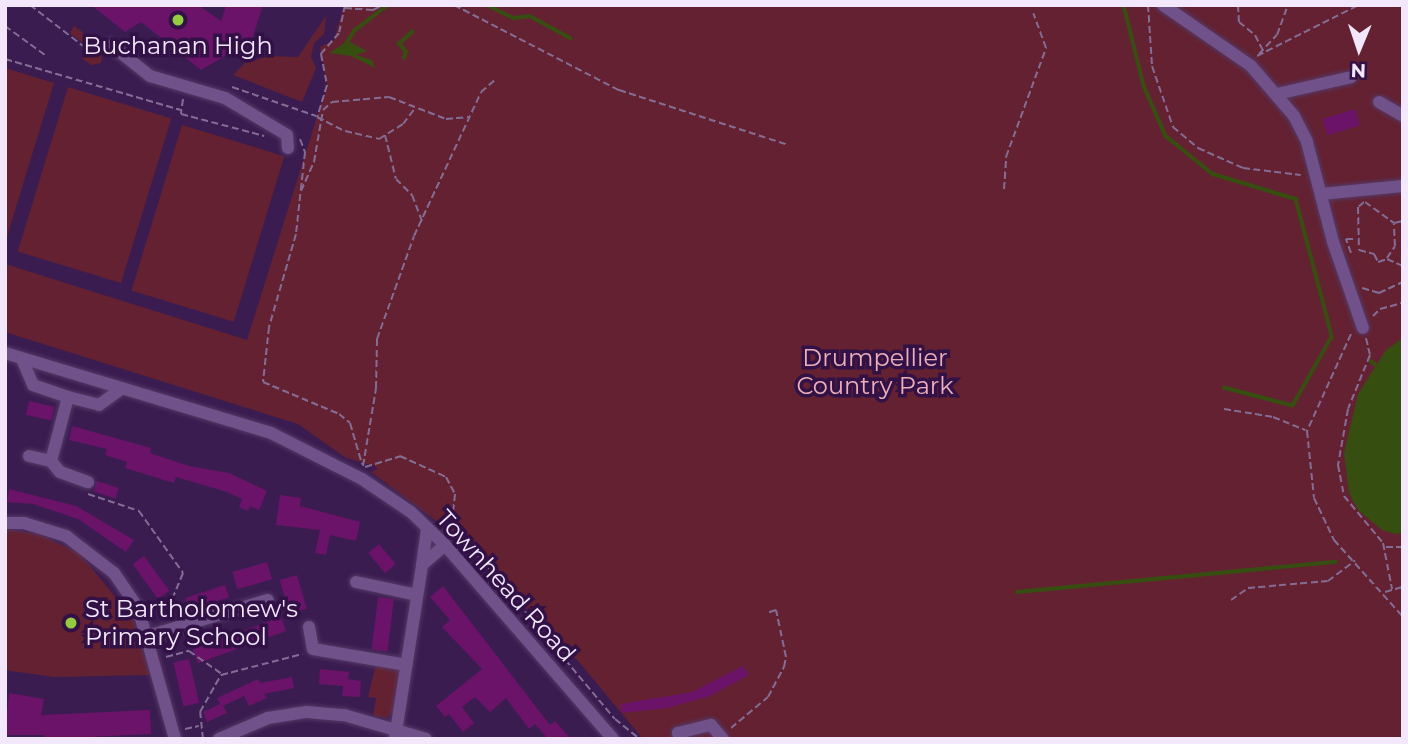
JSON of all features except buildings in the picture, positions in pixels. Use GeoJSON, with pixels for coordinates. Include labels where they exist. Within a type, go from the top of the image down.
{"type":"FeatureCollection","features":[{"type":"Feature","properties":{"kind":"street"},"geometry":{"type":"LineString","coordinates":[[1163,5],[1251,66],[1277,94],[1307,142],[1361,322]]}},
{"type":"Feature","properties":{"kind":"street"},"geometry":{"type":"LineString","coordinates":[[111,46],[150,76],[225,99],[288,142]]}},
{"type":"Feature","properties":{"kind":"street"},"geometry":{"type":"LineString","coordinates":[[1277,94],[1351,77]]}},
{"type":"Feature","properties":{"kind":"street"},"geometry":{"type":"LineString","coordinates":[[1380,102],[1403,116]]}},
{"type":"Feature","properties":{"kind":"street"},"geometry":{"type":"LineString","coordinates":[[1321,194],[1403,186]]}},
{"type":"Feature","properties":{"kind":"street","name":"Townhead Road"},"geometry":{"type":"LineString","coordinates":[[5,353],[292,442],[362,479],[427,528],[445,545],[613,739]]}},
{"type":"Feature","properties":{"kind":"street"},"geometry":{"type":"LineString","coordinates":[[22,359],[33,385],[68,397],[99,405],[120,390]]}},
{"type":"Feature","properties":{"kind":"street"},"geometry":{"type":"LineString","coordinates":[[51,461],[68,397]]}},
{"type":"Feature","properties":{"kind":"street"},"geometry":{"type":"LineString","coordinates":[[29,456],[51,461],[60,472],[86,488]]}},
{"type":"Feature","properties":{"kind":"street"},"geometry":{"type":"LineString","coordinates":[[5,523],[24,523],[66,536],[114,573],[153,635],[155,661],[175,735]]}},
{"type":"Feature","properties":{"kind":"street"},"geometry":{"type":"LineString","coordinates":[[396,735],[427,528]]}},
{"type":"Feature","properties":{"kind":"street"},"geometry":{"type":"LineString","coordinates":[[422,565],[445,545]]}},
{"type":"Feature","properties":{"kind":"street"},"geometry":{"type":"LineString","coordinates":[[356,582],[417,595]]}},
{"type":"Feature","properties":{"kind":"street"},"geometry":{"type":"LineString","coordinates":[[153,635],[268,600]]}},
{"type":"Feature","properties":{"kind":"street"},"geometry":{"type":"LineString","coordinates":[[309,627],[313,649],[407,665]]}},
{"type":"Feature","properties":{"kind":"street"},"geometry":{"type":"LineString","coordinates":[[219,739],[268,718],[307,712],[344,715],[396,735],[426,739]]}},
{"type":"Feature","properties":{"kind":"street"},"geometry":{"type":"LineString","coordinates":[[683,739],[678,733],[711,725],[721,737]]}},
{"type":"Feature","properties":{"kind":"path"},"geometry":{"type":"LineString","coordinates":[[30,5],[87,49]]}},
{"type":"Feature","properties":{"kind":"path"},"geometry":{"type":"LineString","coordinates":[[317,117],[327,85],[321,54],[339,33],[345,7],[373,10],[383,5]]}},
{"type":"Feature","properties":{"kind":"path"},"geometry":{"type":"LineString","coordinates":[[454,5],[619,90],[788,145]]}},
{"type":"Feature","properties":{"kind":"path"},"geometry":{"type":"LineString","coordinates":[[1149,5],[1152,66],[1173,127],[1199,148],[1242,168],[1316,177]]}},
{"type":"Feature","properties":{"kind":"path"},"geometry":{"type":"LineString","coordinates":[[1238,5],[1239,22],[1255,34],[1262,50]]}},
{"type":"Feature","properties":{"kind":"path"},"geometry":{"type":"LineString","coordinates":[[1288,5],[1277,35],[1255,57],[1359,5]]}},
{"type":"Feature","properties":{"kind":"path"},"geometry":{"type":"LineString","coordinates":[[1004,189],[1006,157],[1046,48],[1034,13]]}},
{"type":"Feature","properties":{"kind":"path"},"geometry":{"type":"LineString","coordinates":[[5,26],[45,55]]}},
{"type":"Feature","properties":{"kind":"path"},"geometry":{"type":"LineString","coordinates":[[5,59],[181,110]]}},
{"type":"Feature","properties":{"kind":"path"},"geometry":{"type":"LineString","coordinates":[[363,467],[376,388],[377,339],[422,222],[481,92],[495,80]]}},
{"type":"Feature","properties":{"kind":"path"},"geometry":{"type":"LineString","coordinates":[[224,84],[369,138],[384,135],[403,124],[416,107]]}},
{"type":"Feature","properties":{"kind":"path"},"geometry":{"type":"LineString","coordinates":[[299,195],[323,120],[323,110],[348,98],[389,97],[446,119],[470,117]]}},
{"type":"Feature","properties":{"kind":"path"},"geometry":{"type":"LineString","coordinates":[[183,101],[181,114],[270,138]]}},
{"type":"Feature","properties":{"kind":"path"},"geometry":{"type":"LineString","coordinates":[[384,135],[396,179],[412,195],[422,222]]}},
{"type":"Feature","properties":{"kind":"path"},"geometry":{"type":"LineString","coordinates":[[288,142],[299,136],[305,152],[289,268],[269,327],[262,382],[323,405],[350,423],[363,467]]}},
{"type":"Feature","properties":{"kind":"path"},"geometry":{"type":"LineString","coordinates":[[1355,191],[1364,202],[1394,223],[1403,222]]}},
{"type":"Feature","properties":{"kind":"path"},"geometry":{"type":"LineString","coordinates":[[1364,202],[1358,206],[1359,250],[1374,254],[1378,262],[1387,259],[1395,246],[1394,223]]}},
{"type":"Feature","properties":{"kind":"path"},"geometry":{"type":"LineString","coordinates":[[1352,257],[1346,239],[1357,239]]}},
{"type":"Feature","properties":{"kind":"path"},"geometry":{"type":"LineString","coordinates":[[1387,259],[1403,266]]}},
{"type":"Feature","properties":{"kind":"path"},"geometry":{"type":"LineString","coordinates":[[1360,287],[1378,293],[1403,282]]}},
{"type":"Feature","properties":{"kind":"path"},"geometry":{"type":"LineString","coordinates":[[1403,303],[1380,309],[1361,322],[1307,430],[1317,509],[1334,540],[1384,592],[1403,617]]}},
{"type":"Feature","properties":{"kind":"path"},"geometry":{"type":"LineString","coordinates":[[1361,322],[1370,355],[1348,409],[1338,465],[1344,496],[1385,547],[1392,589]]}},
{"type":"Feature","properties":{"kind":"path"},"geometry":{"type":"LineString","coordinates":[[1224,409],[1273,417],[1307,430]]}},
{"type":"Feature","properties":{"kind":"path"},"geometry":{"type":"LineString","coordinates":[[363,467],[400,456],[446,477],[455,494],[452,521],[471,547],[615,719],[640,739]]}},
{"type":"Feature","properties":{"kind":"path"},"geometry":{"type":"LineString","coordinates":[[86,488],[139,511],[183,573],[153,635]]}},
{"type":"Feature","properties":{"kind":"path"},"geometry":{"type":"LineString","coordinates":[[1385,547],[1403,547]]}},
{"type":"Feature","properties":{"kind":"path"},"geometry":{"type":"LineString","coordinates":[[1231,600],[1255,587],[1328,581],[1356,561]]}},
{"type":"Feature","properties":{"kind":"path"},"geometry":{"type":"LineString","coordinates":[[1384,592],[1403,587]]}},
{"type":"Feature","properties":{"kind":"path"},"geometry":{"type":"LineString","coordinates":[[721,737],[753,710],[779,682],[786,657],[785,646],[776,610],[767,613]]}},
{"type":"Feature","properties":{"kind":"path"},"geometry":{"type":"LineString","coordinates":[[203,739],[199,726],[200,712],[221,675],[313,649]]}},
{"type":"Feature","properties":{"kind":"path"},"geometry":{"type":"LineString","coordinates":[[155,661],[189,651],[205,666],[219,668],[221,675]]}},
{"type":"Feature","properties":{"kind":"path"},"geometry":{"type":"LineString","coordinates":[[175,735],[199,726]]}},
{"type":"Feature","properties":{"kind":"green space","name":"Drumpellier Country Park"},"geometry":{"type":"Polygon","coordinates":[[[344,5],[1403,5],[1403,739],[643,739],[579,662],[451,532],[371,472],[377,469],[375,466],[346,458],[298,424],[5,332],[5,264],[247,340],[327,85],[320,47],[334,40],[344,5]]]}},
{"type":"Feature","properties":{"kind":"green space"},"geometry":{"type":"Polygon","coordinates":[[[326,16],[324,34],[314,43],[311,57],[316,68],[302,102],[233,75],[245,63],[269,56],[298,57],[326,16]]]}},
{"type":"Feature","properties":{"kind":"green space"},"geometry":{"type":"Polygon","coordinates":[[[74,26],[103,47],[101,63],[91,65],[82,58],[89,48],[70,33],[74,26]]]}},
{"type":"Feature","properties":{"kind":"green space"},"geometry":{"type":"Polygon","coordinates":[[[5,68],[54,83],[5,243],[5,68]]]}},
{"type":"Feature","properties":{"kind":"green space"},"geometry":{"type":"Polygon","coordinates":[[[68,87],[171,119],[121,283],[18,251],[68,87]]]}},
{"type":"Feature","properties":{"kind":"green space"},"geometry":{"type":"Polygon","coordinates":[[[182,125],[284,156],[234,322],[131,290],[182,125]]]}},
{"type":"Feature","properties":{"kind":"green space"},"geometry":{"type":"Polygon","coordinates":[[[5,529],[38,534],[79,553],[133,618],[150,675],[54,677],[5,670],[5,529]]]}},
{"type":"Feature","properties":{"kind":"green space"},"geometry":{"type":"Polygon","coordinates":[[[376,664],[402,668],[393,712],[387,718],[373,716],[376,698],[368,697],[376,664]]]}},
{"type":"Feature","properties":{"kind":"shaded area"},"geometry":{"type":"Polygon","coordinates":[[[348,41],[367,51],[356,55],[372,60],[375,68],[351,56],[329,53],[348,41]]]}},
{"type":"Feature","properties":{"kind":"shaded area"},"geometry":{"type":"Polygon","coordinates":[[[1403,338],[1403,533],[1396,534],[1382,530],[1358,510],[1349,493],[1344,453],[1358,394],[1386,350],[1403,338]]]}},
{"type":"Feature","properties":{"kind":"waterway"},"geometry":{"type":"LineString","coordinates":[[346,44],[354,31],[388,5]]}},
{"type":"Feature","properties":{"kind":"waterway"},"geometry":{"type":"LineString","coordinates":[[487,5],[514,18],[530,16],[570,38]]}},
{"type":"Feature","properties":{"kind":"waterway"},"geometry":{"type":"LineString","coordinates":[[1124,5],[1144,86],[1166,136],[1213,174],[1296,199],[1327,316],[1332,337],[1293,406],[1224,388]]}},
{"type":"Feature","properties":{"kind":"waterway"},"geometry":{"type":"LineString","coordinates":[[404,58],[406,52],[399,44],[412,32]]}},
{"type":"Feature","properties":{"kind":"waterway"},"geometry":{"type":"LineString","coordinates":[[1371,361],[1376,365]]}},
{"type":"Feature","properties":{"kind":"waterway"},"geometry":{"type":"LineString","coordinates":[[1017,592],[1336,562]]}},
{"type":"Feature","properties":{"kind":"place","name":"Buchanan High"},"geometry":{"type":"Point","coordinates":[178,20]}},
{"type":"Feature","properties":{"kind":"place","name":"St Bartholomew's Primary School"},"geometry":{"type":"Point","coordinates":[71,623]}}]}
